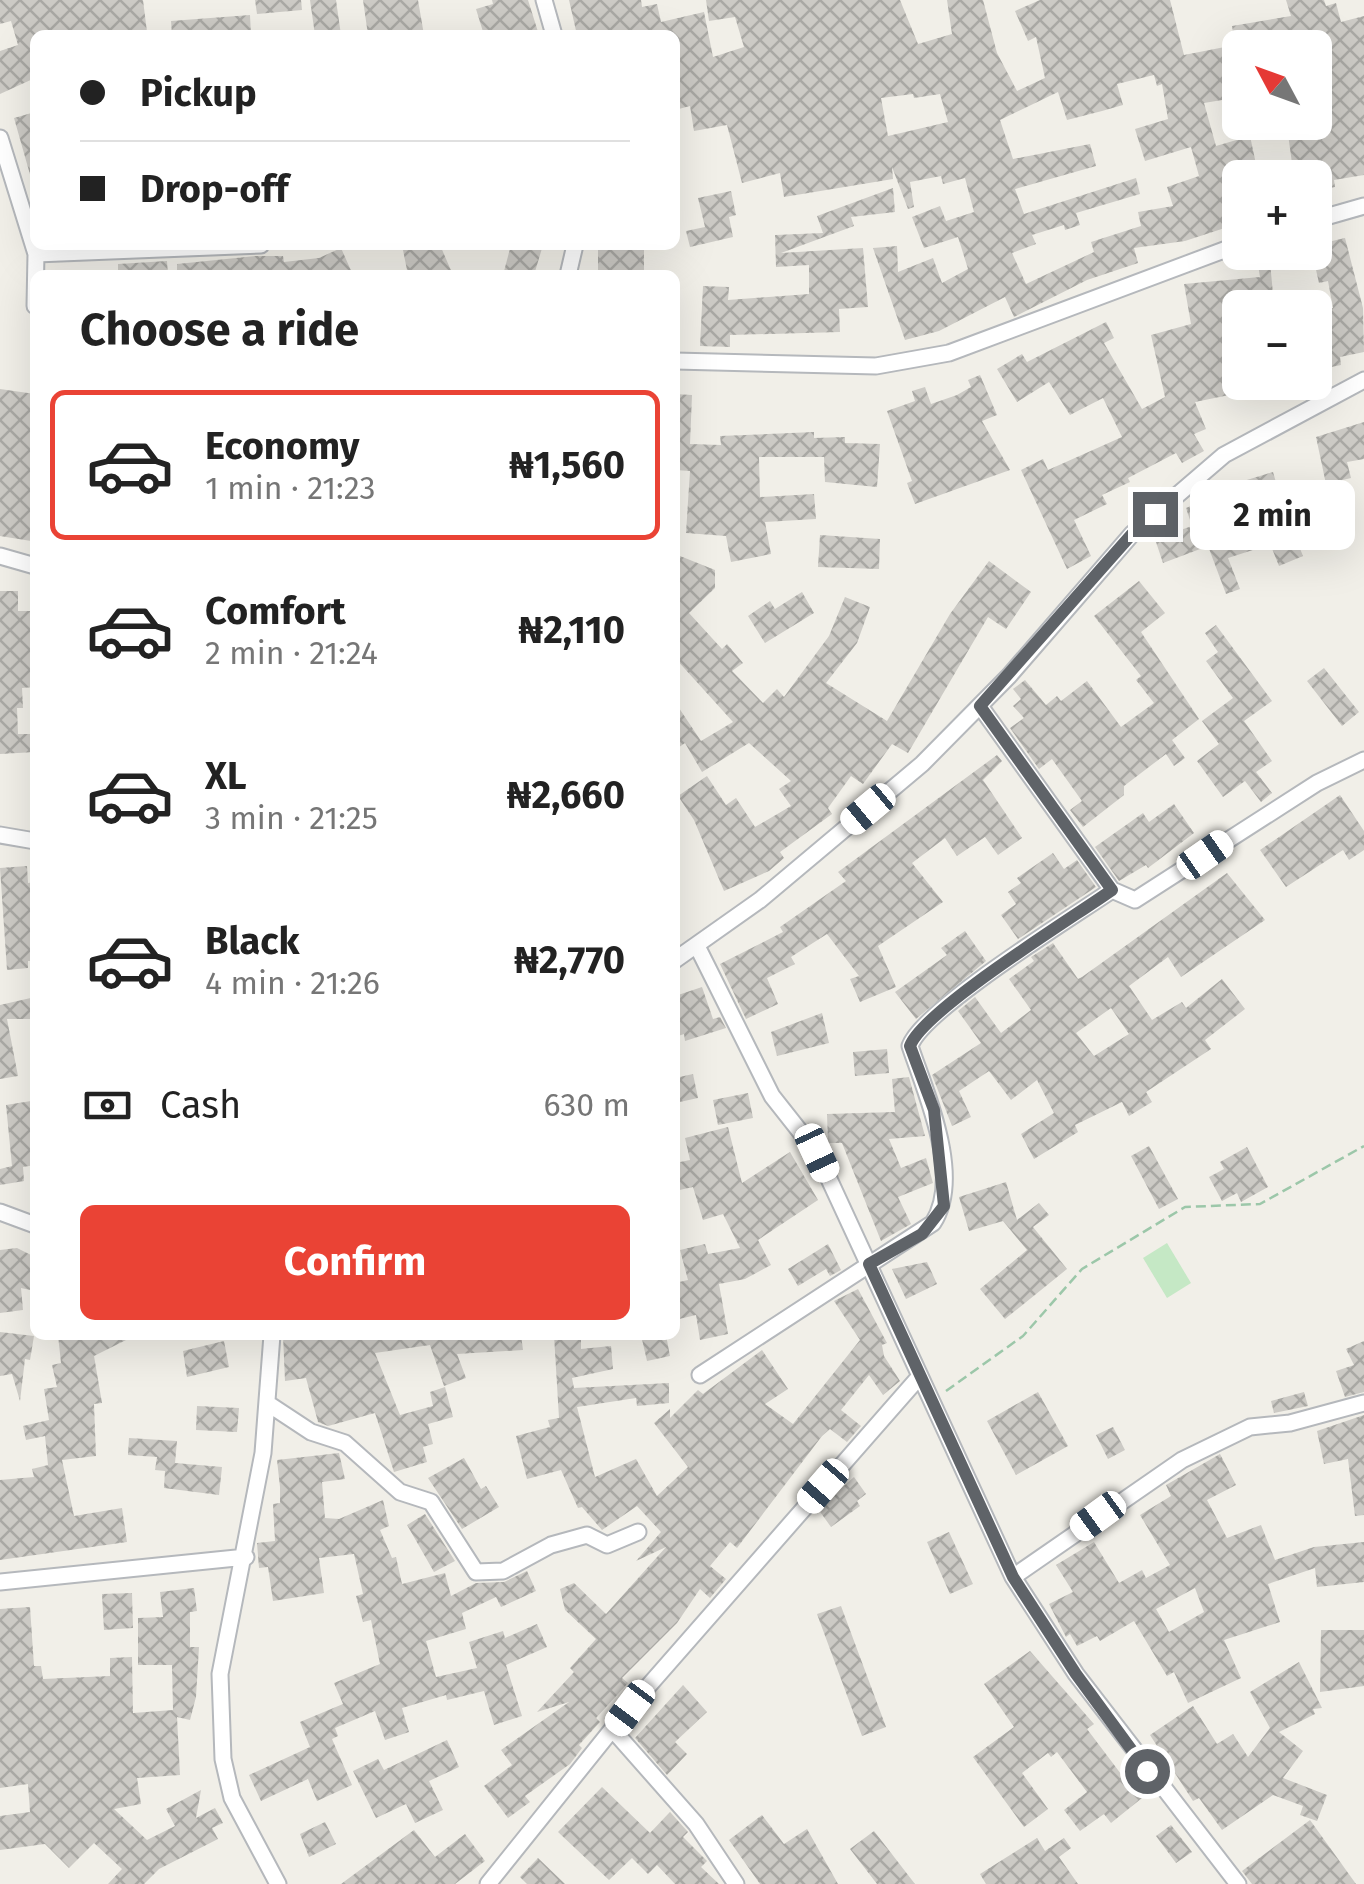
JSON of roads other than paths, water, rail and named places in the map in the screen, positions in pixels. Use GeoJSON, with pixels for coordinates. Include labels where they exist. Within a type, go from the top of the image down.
{"type":"FeatureCollection","features":[{"type":"Feature","properties":{"kind":"street"},"geometry":{"type":"LineString","coordinates":[[544,0],[553,30]]}},
{"type":"Feature","properties":{"kind":"street"},"geometry":{"type":"LineString","coordinates":[[0,138],[30,235]]}},
{"type":"Feature","properties":{"kind":"street"},"geometry":{"type":"LineString","coordinates":[[1332,215],[1364,206]]}},
{"type":"Feature","properties":{"kind":"street"},"geometry":{"type":"LineString","coordinates":[[35,250],[36,270]]}},
{"type":"Feature","properties":{"kind":"street"},"geometry":{"type":"LineString","coordinates":[[36,254],[136,250]]}},
{"type":"Feature","properties":{"kind":"street"},"geometry":{"type":"LineString","coordinates":[[680,361],[876,366],[949,353],[1222,251]]}},
{"type":"Feature","properties":{"kind":"street"},"geometry":{"type":"LineString","coordinates":[[680,957],[760,900],[922,764],[980,706],[1132,534],[1224,455],[1364,380]]}},
{"type":"Feature","properties":{"kind":"street"},"geometry":{"type":"LineString","coordinates":[[0,556],[30,565]]}},
{"type":"Feature","properties":{"kind":"street"},"geometry":{"type":"LineString","coordinates":[[980,706],[1112,890],[1124,898],[1146,896],[1235,834],[1317,783],[1364,760]]}},
{"type":"Feature","properties":{"kind":"street"},"geometry":{"type":"LineString","coordinates":[[0,835],[30,840]]}},
{"type":"Feature","properties":{"kind":"street"},"geometry":{"type":"LineString","coordinates":[[700,1375],[869,1264],[922,1234],[944,1206],[934,1110],[910,1046],[914,1036],[953,1002],[1112,890]]}},
{"type":"Feature","properties":{"kind":"street"},"geometry":{"type":"LineString","coordinates":[[697,946],[772,1096],[817,1153],[1013,1577],[1096,1702],[1238,1884]]}},
{"type":"Feature","properties":{"kind":"street"},"geometry":{"type":"LineString","coordinates":[[0,1212],[30,1223]]}},
{"type":"Feature","properties":{"kind":"street"},"geometry":{"type":"LineString","coordinates":[[272,1340],[246,1557],[220,1674],[224,1759],[232,1798],[278,1884]]}},
{"type":"Feature","properties":{"kind":"street"},"geometry":{"type":"LineString","coordinates":[[488,1884],[613,1730],[920,1376]]}},
{"type":"Feature","properties":{"kind":"street"},"geometry":{"type":"LineString","coordinates":[[267,1402],[310,1432],[345,1443],[400,1492],[431,1502],[476,1572],[503,1570],[551,1544],[587,1535],[607,1545],[638,1532]]}},
{"type":"Feature","properties":{"kind":"street"},"geometry":{"type":"LineString","coordinates":[[1013,1577],[1182,1460],[1250,1427],[1290,1423],[1364,1403]]}},
{"type":"Feature","properties":{"kind":"street"},"geometry":{"type":"LineString","coordinates":[[0,1582],[246,1557]]}},
{"type":"Feature","properties":{"kind":"street"},"geometry":{"type":"LineString","coordinates":[[613,1730],[696,1824],[736,1884]]}},
{"type":"Feature","properties":{"kind":"street"},"geometry":{"type":"LineString","coordinates":[[503,1868],[511,1884]]}}]}
